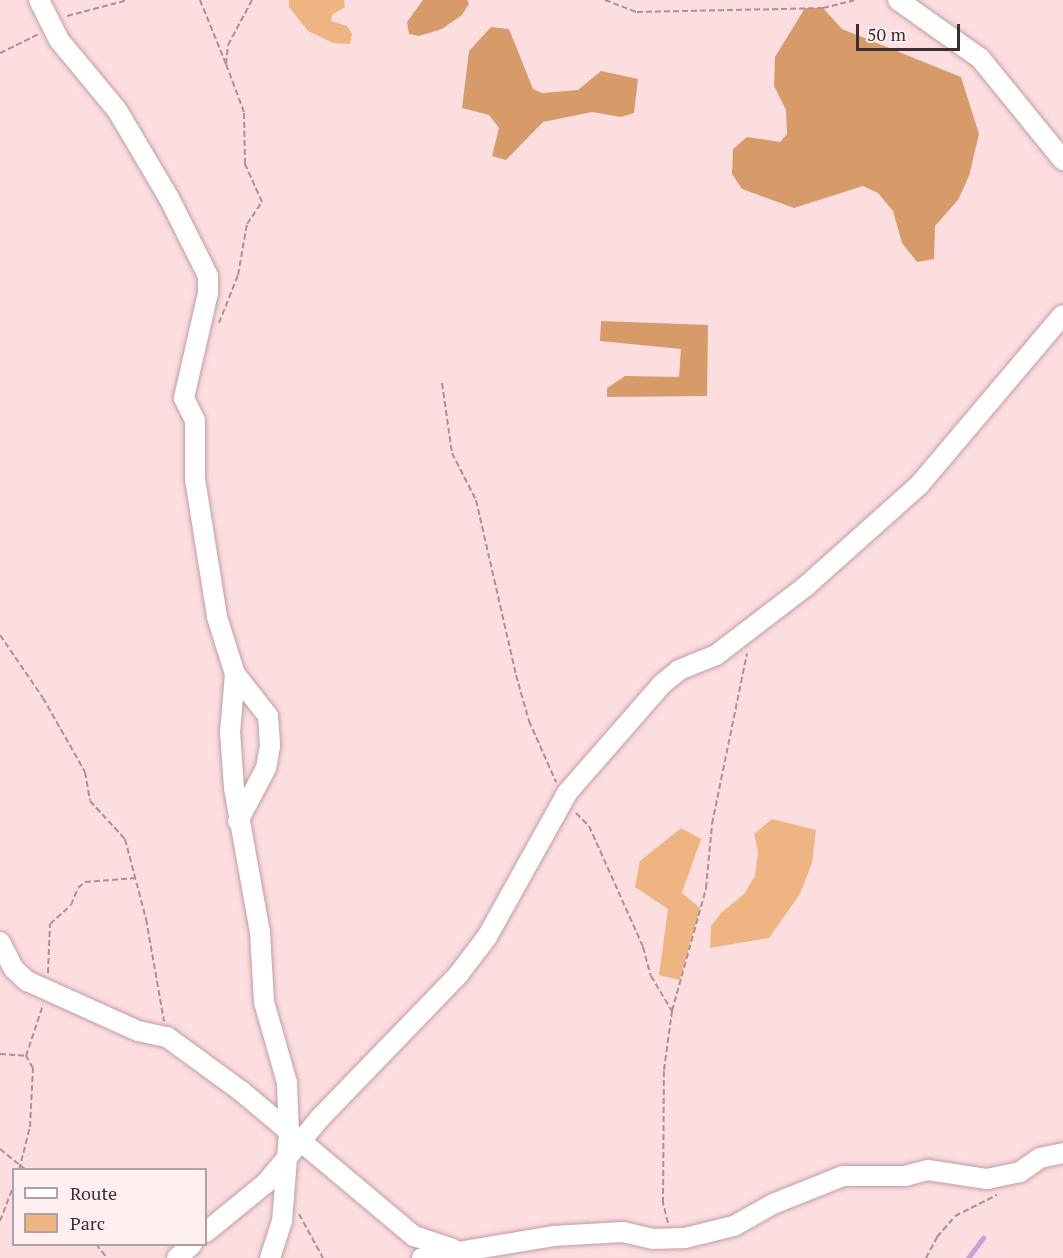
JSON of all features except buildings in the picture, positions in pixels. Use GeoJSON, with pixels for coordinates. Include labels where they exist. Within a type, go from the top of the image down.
{"type":"FeatureCollection","features":[{"type":"Feature","properties":{"kind":"street"},"geometry":{"type":"LineString","coordinates":[[39,0],[59,40],[117,110],[169,198],[208,276],[208,293],[184,398],[195,421],[195,479],[217,617],[235,674],[268,716],[270,746],[267,768],[238,820]]}},
{"type":"Feature","properties":{"kind":"street"},"geometry":{"type":"LineString","coordinates":[[898,0],[980,58],[1063,160]]}},
{"type":"Feature","properties":{"kind":"street"},"geometry":{"type":"LineString","coordinates":[[207,1231],[266,1183],[285,1162],[295,1138],[458,975],[487,937],[521,880],[563,798],[662,684],[679,670],[716,656],[805,587],[920,484],[1063,315]]}},
{"type":"Feature","properties":{"kind":"street"},"geometry":{"type":"LineString","coordinates":[[235,674],[230,732],[238,820],[260,932],[264,1002],[287,1083],[295,1138]]}},
{"type":"Feature","properties":{"kind":"street"},"geometry":{"type":"LineString","coordinates":[[0,942],[14,969],[27,981],[129,1028],[167,1036],[414,1236],[462,1250]]}},
{"type":"Feature","properties":{"kind":"street"},"geometry":{"type":"LineString","coordinates":[[422,1258],[553,1236],[623,1232],[653,1239],[677,1238],[734,1226],[773,1204],[843,1176],[905,1176],[928,1170],[987,1179],[1011,1174],[1040,1158],[1063,1153]]}},
{"type":"Feature","properties":{"kind":"street"},"geometry":{"type":"LineString","coordinates":[[270,1258],[282,1221],[285,1162]]}},
{"type":"Feature","properties":{"kind":"street"},"geometry":{"type":"LineString","coordinates":[[177,1258],[191,1246]]}},
{"type":"Feature","properties":{"kind":"path"},"geometry":{"type":"LineString","coordinates":[[200,0],[244,112],[245,164],[262,202],[247,224],[238,275],[219,325]]}},
{"type":"Feature","properties":{"kind":"path"},"geometry":{"type":"LineString","coordinates":[[226,64],[228,45],[252,0]]}},
{"type":"Feature","properties":{"kind":"path"},"geometry":{"type":"LineString","coordinates":[[605,0],[637,12],[823,8],[854,0]]}},
{"type":"Feature","properties":{"kind":"path"},"geometry":{"type":"LineString","coordinates":[[442,383],[452,453],[476,500],[516,675],[529,721],[569,810],[589,826],[643,947],[651,976],[672,1011]]}},
{"type":"Feature","properties":{"kind":"path"},"geometry":{"type":"LineString","coordinates":[[0,635],[43,698],[85,772],[90,801],[125,839],[146,919],[167,1036]]}},
{"type":"Feature","properties":{"kind":"path"},"geometry":{"type":"LineString","coordinates":[[677,1238],[664,1216],[663,1070],[672,1011],[706,888],[712,824],[748,651]]}},
{"type":"Feature","properties":{"kind":"path"},"geometry":{"type":"LineString","coordinates":[[0,1054],[26,1056]]}},
{"type":"Feature","properties":{"kind":"path"},"geometry":{"type":"LineString","coordinates":[[0,1149],[24,1168]]}},
{"type":"Feature","properties":{"kind":"path"},"geometry":{"type":"LineString","coordinates":[[926,1258],[937,1237],[955,1216],[994,1199],[1011,1174]]}},
{"type":"Feature","properties":{"kind":"path"},"geometry":{"type":"LineString","coordinates":[[0,1221],[12,1190]]}},
{"type":"Feature","properties":{"kind":"path"},"geometry":{"type":"LineString","coordinates":[[297,1204],[323,1258]]}},
{"type":"Feature","properties":{"kind":"path"},"geometry":{"type":"LineString","coordinates":[[97,1246],[107,1258]]}},
{"type":"Feature","properties":{"kind":"green space"},"geometry":{"type":"Polygon","coordinates":[[[289,0],[344,0],[345,7],[332,15],[331,21],[347,26],[352,34],[350,44],[333,43],[308,31],[289,7],[289,0]]]}},
{"type":"Feature","properties":{"kind":"green space"},"geometry":{"type":"Polygon","coordinates":[[[772,819],[816,830],[812,863],[800,894],[769,938],[710,948],[711,926],[721,913],[744,894],[755,876],[758,852],[754,834],[772,819]]]}},
{"type":"Feature","properties":{"kind":"green space"},"geometry":{"type":"Polygon","coordinates":[[[681,828],[701,839],[682,893],[700,908],[680,980],[659,975],[668,909],[635,887],[640,861],[681,828]]]}},
{"type":"Feature","properties":{"kind":"shaded area"},"geometry":{"type":"Polygon","coordinates":[[[423,0],[467,0],[469,4],[462,15],[442,29],[419,36],[409,34],[407,22],[423,0]]]}},
{"type":"Feature","properties":{"kind":"shaded area"},"geometry":{"type":"Polygon","coordinates":[[[805,8],[823,8],[842,29],[961,77],[979,134],[969,176],[958,200],[935,226],[934,259],[917,262],[902,243],[893,211],[878,193],[863,186],[794,208],[742,189],[732,174],[733,149],[747,137],[780,142],[787,134],[786,110],[774,86],[775,57],[805,8]]]}},
{"type":"Feature","properties":{"kind":"shaded area"},"geometry":{"type":"Polygon","coordinates":[[[491,27],[509,29],[533,89],[542,93],[578,90],[601,71],[638,79],[634,113],[621,117],[592,112],[543,122],[506,160],[492,156],[499,128],[489,115],[462,108],[469,51],[491,27]]]}},
{"type":"Feature","properties":{"kind":"shaded area"},"geometry":{"type":"Polygon","coordinates":[[[601,321],[708,325],[707,396],[607,397],[607,388],[625,376],[679,377],[681,349],[600,341],[601,321]]]}},
{"type":"Feature","properties":{"kind":"waterway"},"geometry":{"type":"LineString","coordinates":[[968,1258],[983,1238]]}}]}
